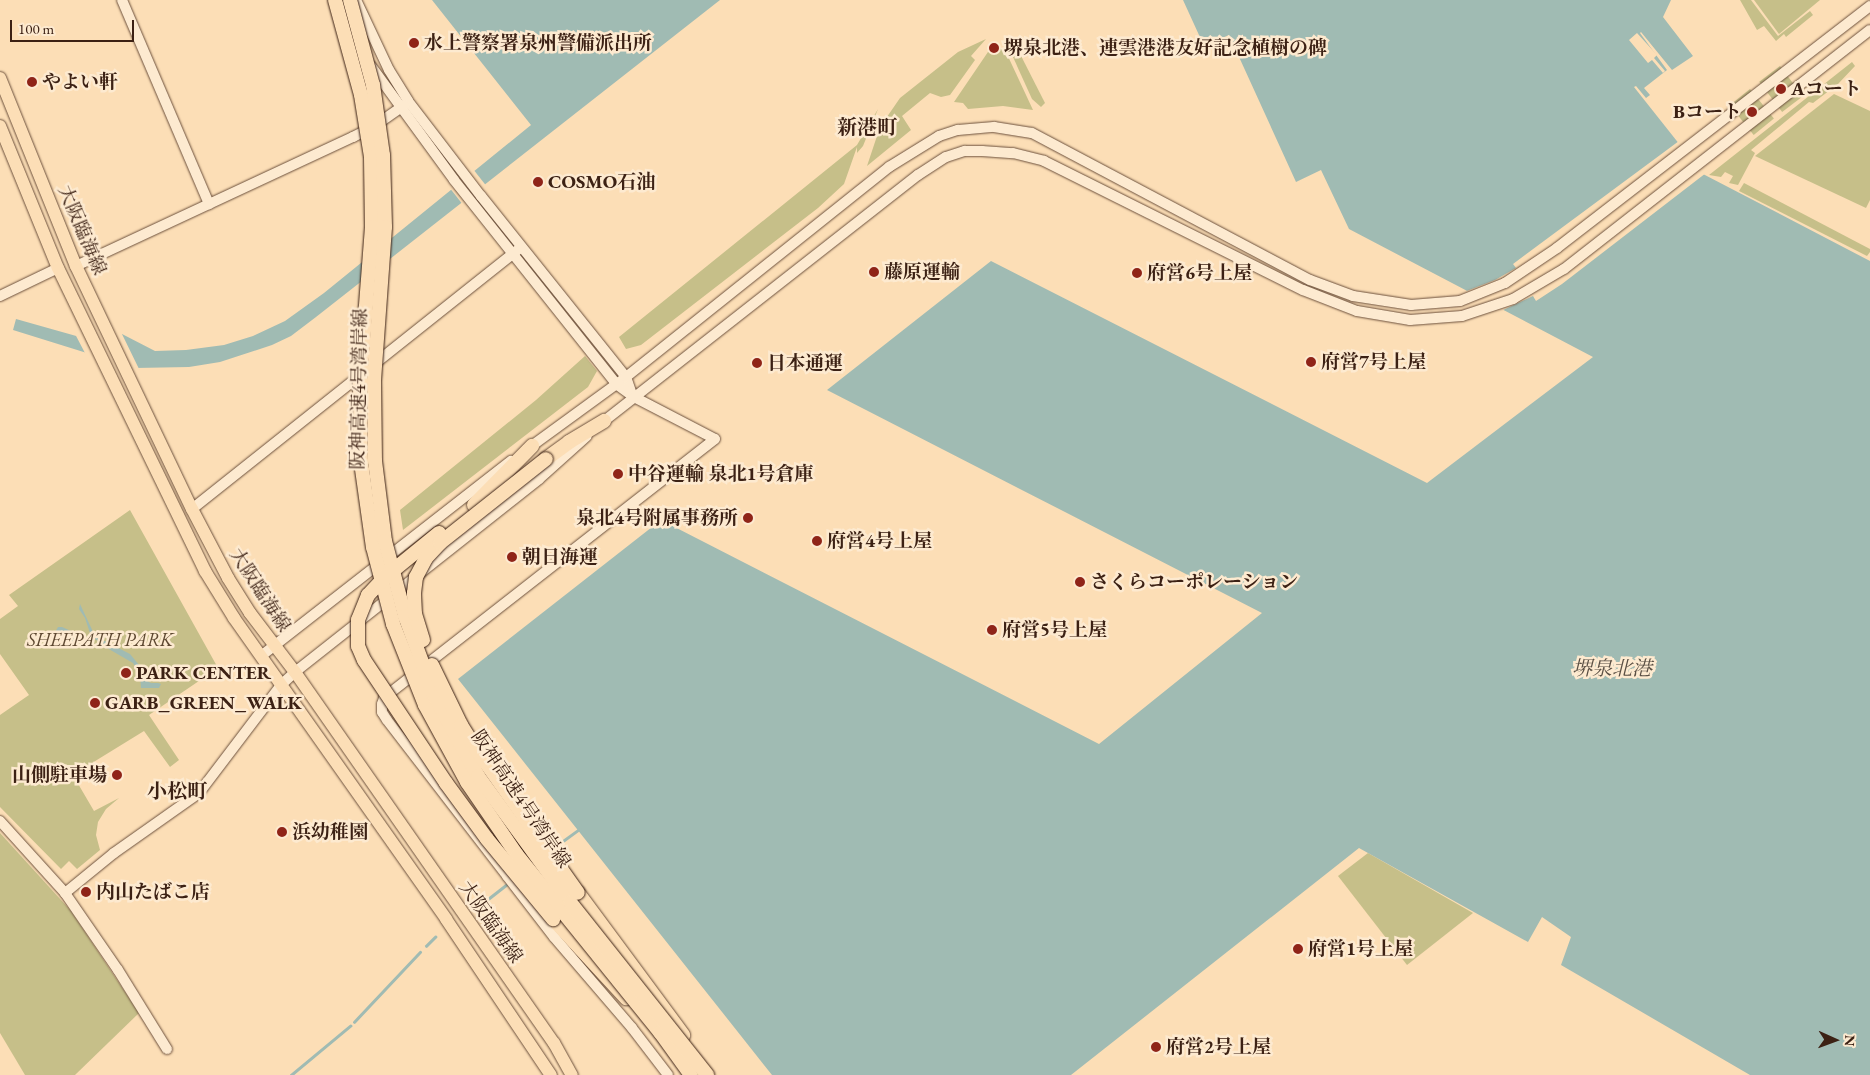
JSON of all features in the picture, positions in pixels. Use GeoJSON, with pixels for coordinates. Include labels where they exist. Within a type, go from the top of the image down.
{"type":"FeatureCollection","features":[{"type":"Feature","properties":{"kind":"highway","name":"阪神高速4号湾岸線"},"geometry":{"type":"LineString","coordinates":[[337,0],[361,95],[370,157],[372,228],[360,382],[361,462],[373,547],[393,624],[425,705],[467,782],[512,848],[660,1032],[691,1075]]}},
{"type":"Feature","properties":{"kind":"highway","name":"阪神高速4号湾岸線"},"geometry":{"type":"LineString","coordinates":[[350,0],[373,85],[384,155],[385,227],[374,381],[375,461],[386,541],[405,616],[435,697],[478,776],[570,902],[708,1075]]}},
{"type":"Feature","properties":{"kind":"highway"},"geometry":{"type":"LineString","coordinates":[[604,421],[569,442],[546,459],[440,543],[426,558],[414,585],[417,622],[447,698],[476,749],[618,948],[671,1018],[708,1075]]}},
{"type":"Feature","properties":{"kind":"highway"},"geometry":{"type":"LineString","coordinates":[[532,446],[474,505],[374,587],[360,612],[357,628],[358,646],[364,660],[487,839],[588,958],[660,1032]]}},
{"type":"Feature","properties":{"kind":"main road","name":"大阪臨海線"},"geometry":{"type":"LineString","coordinates":[[0,78],[76,266],[192,508],[228,578],[554,1043],[572,1075]]}},
{"type":"Feature","properties":{"kind":"main road","name":"大阪臨海線"},"geometry":{"type":"LineString","coordinates":[[0,126],[58,268],[204,571],[281,685],[446,919],[551,1075]]}},
{"type":"Feature","properties":{"kind":"street"},"geometry":{"type":"LineString","coordinates":[[122,0],[209,204]]}},
{"type":"Feature","properties":{"kind":"street"},"geometry":{"type":"LineString","coordinates":[[337,0],[374,72],[399,108],[454,180],[476,199],[626,377],[634,397]]}},
{"type":"Feature","properties":{"kind":"street"},"geometry":{"type":"LineString","coordinates":[[356,0],[390,70],[408,101],[463,172],[476,199]]}},
{"type":"Feature","properties":{"kind":"street"},"geometry":{"type":"LineString","coordinates":[[262,656],[487,478],[626,377],[889,167],[939,136],[977,127],[1012,129],[1040,137],[1310,280],[1353,296],[1411,305],[1460,301],[1505,283],[1558,248],[1870,6]]}},
{"type":"Feature","properties":{"kind":"street"},"geometry":{"type":"LineString","coordinates":[[65,892],[114,853],[199,793],[281,685],[295,672],[539,479],[634,397],[918,175],[946,156],[974,151],[1013,153],[1044,162],[1100,188],[1303,290],[1358,311],[1410,320],[1462,316],[1513,299],[1564,269],[1870,30]]}},
{"type":"Feature","properties":{"kind":"street"},"geometry":{"type":"LineString","coordinates":[[76,266],[353,137],[373,127],[408,101]]}},
{"type":"Feature","properties":{"kind":"street"},"geometry":{"type":"LineString","coordinates":[[518,250],[616,384],[634,397],[715,439],[384,698],[382,712],[507,876],[592,982],[632,1028],[668,1075]]}},
{"type":"Feature","properties":{"kind":"street"},"geometry":{"type":"LineString","coordinates":[[192,508],[518,250]]}},
{"type":"Feature","properties":{"kind":"street"},"geometry":{"type":"LineString","coordinates":[[0,296],[58,268]]}},
{"type":"Feature","properties":{"kind":"street"},"geometry":{"type":"LineString","coordinates":[[0,821],[65,892],[118,970],[167,1049]]}},
{"type":"Feature","properties":{"kind":"green space"},"geometry":{"type":"Polygon","coordinates":[[[1740,0],[1751,0],[1778,36],[1810,11],[1813,15],[1786,37],[1784,34],[1776,41],[1764,26],[1757,30],[1740,0]]]}},
{"type":"Feature","properties":{"kind":"green space"},"geometry":{"type":"Polygon","coordinates":[[[1754,0],[1820,0],[1779,34],[1754,0]]]}},
{"type":"Feature","properties":{"kind":"green space"},"geometry":{"type":"Polygon","coordinates":[[[986,39],[971,56],[975,60],[950,95],[941,97],[930,93],[902,116],[911,130],[867,166],[880,127],[900,98],[958,52],[986,39]]]}},
{"type":"Feature","properties":{"kind":"green space"},"geometry":{"type":"Polygon","coordinates":[[[1014,42],[1045,103],[1041,107],[1032,99],[1008,46],[1014,42]]]}},
{"type":"Feature","properties":{"kind":"green space"},"geometry":{"type":"Polygon","coordinates":[[[995,45],[1005,50],[1033,110],[1003,106],[968,109],[963,103],[954,102],[990,49],[995,45]]]}},
{"type":"Feature","properties":{"kind":"green space"},"geometry":{"type":"Polygon","coordinates":[[[1852,62],[1855,66],[1838,84],[1813,103],[1809,102],[1751,150],[1755,153],[1738,185],[1729,183],[1733,176],[1725,172],[1721,177],[1709,175],[1852,62]]]}},
{"type":"Feature","properties":{"kind":"green space","name":"Aコート"},"geometry":{"type":"Polygon","coordinates":[[[1780,66],[1803,96],[1782,112],[1759,82],[1780,66]]]}},
{"type":"Feature","properties":{"kind":"green space","name":"Bコート"},"geometry":{"type":"Polygon","coordinates":[[[1750,89],[1774,119],[1754,135],[1730,105],[1750,89]]]}},
{"type":"Feature","properties":{"kind":"green space"},"geometry":{"type":"Polygon","coordinates":[[[1834,94],[1870,111],[1870,200],[1866,208],[1755,156],[1834,94]]]}},
{"type":"Feature","properties":{"kind":"green space"},"geometry":{"type":"Polygon","coordinates":[[[878,109],[863,146],[857,153],[857,147],[844,184],[818,208],[641,345],[626,349],[619,337],[857,145],[878,109]]]}},
{"type":"Feature","properties":{"kind":"green space"},"geometry":{"type":"Polygon","coordinates":[[[1744,183],[1870,249],[1870,252],[1867,256],[1739,191],[1744,183]]]}},
{"type":"Feature","properties":{"kind":"green space"},"geometry":{"type":"Polygon","coordinates":[[[585,356],[597,371],[588,387],[403,530],[400,510],[536,400],[585,356]]]}},
{"type":"Feature","properties":{"kind":"green space","name":"SHEEPATH PARK"},"geometry":{"type":"Polygon","coordinates":[[[130,510],[218,668],[149,715],[179,760],[170,767],[144,731],[79,771],[83,778],[77,782],[94,811],[119,798],[106,809],[98,822],[96,835],[100,850],[77,869],[69,861],[61,869],[0,807],[0,715],[29,695],[0,654],[0,619],[18,606],[9,595],[130,510]]]}},
{"type":"Feature","properties":{"kind":"green space"},"geometry":{"type":"Polygon","coordinates":[[[0,833],[71,911],[139,1013],[75,1075],[25,1075],[0,1033],[0,833]]]}},
{"type":"Feature","properties":{"kind":"green space"},"geometry":{"type":"Polygon","coordinates":[[[1368,853],[1473,913],[1407,965],[1338,876],[1368,853]]]}},
{"type":"Feature","properties":{"kind":"water"},"geometry":{"type":"Polygon","coordinates":[[[432,0],[720,0],[316,317],[291,336],[272,345],[220,362],[189,367],[135,368],[13,330],[16,319],[101,343],[122,334],[155,351],[186,350],[224,345],[253,336],[285,321],[324,293],[531,125],[432,0]]]}},
{"type":"Feature","properties":{"kind":"water","name":"堺泉北港"},"geometry":{"type":"Polygon","coordinates":[[[1183,0],[1671,0],[1663,17],[1693,56],[1672,70],[1641,32],[1667,70],[1644,88],[1650,95],[1646,98],[1636,86],[1634,87],[1703,174],[1870,261],[1870,1075],[1750,1075],[1561,965],[1571,937],[1542,917],[1528,942],[1359,848],[1071,1075],[772,1075],[458,679],[661,520],[1099,744],[1262,613],[827,390],[991,261],[1427,483],[1593,357],[1349,229],[1321,170],[1296,182],[1229,35],[1204,46],[1183,0]]]}},
{"type":"Feature","properties":{"kind":"water"},"geometry":{"type":"Polygon","coordinates":[[[80,604],[95,636],[130,654],[144,671],[147,681],[161,684],[159,688],[141,688],[140,675],[133,663],[91,636],[85,618],[79,609],[80,604]]]}},
{"type":"Feature","properties":{"kind":"water"},"geometry":{"type":"Polygon","coordinates":[[[58,627],[71,631],[75,639],[72,646],[59,643],[54,634],[58,627]]]}},
{"type":"Feature","properties":{"kind":"pier"},"geometry":{"type":"Polygon","coordinates":[[[1637,33],[1657,55],[1654,58],[1665,71],[1663,73],[1652,60],[1648,63],[1629,40],[1637,33]]]}},
{"type":"Feature","properties":{"kind":"pier"},"geometry":{"type":"Polygon","coordinates":[[[1679,141],[1706,173],[1562,284],[1536,301],[1533,296],[1501,311],[1464,292],[1495,280],[1516,268],[1513,264],[1679,141]]]}},
{"type":"Feature","properties":{"kind":"pier"},"geometry":{"type":"Polygon","coordinates":[[[473,169],[487,187],[464,206],[449,187],[473,169]]]}},
{"type":"Feature","properties":{"kind":"pier"},"geometry":{"type":"Polygon","coordinates":[[[74,332],[102,341],[121,332],[140,371],[86,355],[74,332]]]}},
{"type":"Feature","properties":{"kind":"waterway"},"geometry":{"type":"LineString","coordinates":[[556,846],[579,829]]}},
{"type":"Feature","properties":{"kind":"waterway"},"geometry":{"type":"LineString","coordinates":[[488,899],[506,885]]}},
{"type":"Feature","properties":{"kind":"waterway"},"geometry":{"type":"LineString","coordinates":[[426,946],[435,937]]}},
{"type":"Feature","properties":{"kind":"waterway"},"geometry":{"type":"LineString","coordinates":[[354,1022],[420,952]]}},
{"type":"Feature","properties":{"kind":"waterway"},"geometry":{"type":"LineString","coordinates":[[291,1075],[350,1026]]}},
{"type":"Feature","properties":{"kind":"place","name":"水上警察署泉州警備派出所"},"geometry":{"type":"Point","coordinates":[414,43]}},
{"type":"Feature","properties":{"kind":"place","name":"堺泉北港、連雲港港友好記念植樹の碑"},"geometry":{"type":"Point","coordinates":[994,48]}},
{"type":"Feature","properties":{"kind":"place","name":"やよい軒"},"geometry":{"type":"Point","coordinates":[32,82]}},
{"type":"Feature","properties":{"kind":"place","name":"Aコート"},"geometry":{"type":"Point","coordinates":[1781,89]}},
{"type":"Feature","properties":{"kind":"place","name":"Bコート"},"geometry":{"type":"Point","coordinates":[1752,112]}},
{"type":"Feature","properties":{"kind":"place","name":"COSMO石油"},"geometry":{"type":"Point","coordinates":[538,182]}},
{"type":"Feature","properties":{"kind":"place","name":"藤原運輸"},"geometry":{"type":"Point","coordinates":[874,272]}},
{"type":"Feature","properties":{"kind":"place","name":"府営6号上屋"},"geometry":{"type":"Point","coordinates":[1137,273]}},
{"type":"Feature","properties":{"kind":"place","name":"府営7号上屋"},"geometry":{"type":"Point","coordinates":[1311,362]}},
{"type":"Feature","properties":{"kind":"place","name":"日本通運"},"geometry":{"type":"Point","coordinates":[757,363]}},
{"type":"Feature","properties":{"kind":"place","name":"中谷運輸 泉北1号倉庫"},"geometry":{"type":"Point","coordinates":[618,474]}},
{"type":"Feature","properties":{"kind":"place","name":"泉北4号附属事務所"},"geometry":{"type":"Point","coordinates":[748,518]}},
{"type":"Feature","properties":{"kind":"place","name":"府営4号上屋"},"geometry":{"type":"Point","coordinates":[817,541]}},
{"type":"Feature","properties":{"kind":"place","name":"朝日海運"},"geometry":{"type":"Point","coordinates":[512,557]}},
{"type":"Feature","properties":{"kind":"place","name":"さくらコーポレーション"},"geometry":{"type":"Point","coordinates":[1080,582]}},
{"type":"Feature","properties":{"kind":"place","name":"府営5号上屋"},"geometry":{"type":"Point","coordinates":[992,630]}},
{"type":"Feature","properties":{"kind":"place","name":"PARK CENTER"},"geometry":{"type":"Point","coordinates":[126,673]}},
{"type":"Feature","properties":{"kind":"place","name":"GARB_GREEN_WALK"},"geometry":{"type":"Point","coordinates":[95,703]}},
{"type":"Feature","properties":{"kind":"place","name":"山側駐車場"},"geometry":{"type":"Point","coordinates":[117,775]}},
{"type":"Feature","properties":{"kind":"place","name":"浜幼稚園"},"geometry":{"type":"Point","coordinates":[282,832]}},
{"type":"Feature","properties":{"kind":"place","name":"内山たばこ店"},"geometry":{"type":"Point","coordinates":[86,892]}},
{"type":"Feature","properties":{"kind":"place","name":"府営1号上屋"},"geometry":{"type":"Point","coordinates":[1298,949]}},
{"type":"Feature","properties":{"kind":"place","name":"府営2号上屋"},"geometry":{"type":"Point","coordinates":[1156,1047]}},
{"type":"Feature","properties":{"kind":"district","name":"新港町"},"geometry":{"type":"Point","coordinates":[867,127]}},
{"type":"Feature","properties":{"kind":"district","name":"小松町"},"geometry":{"type":"Point","coordinates":[177,791]}}]}
